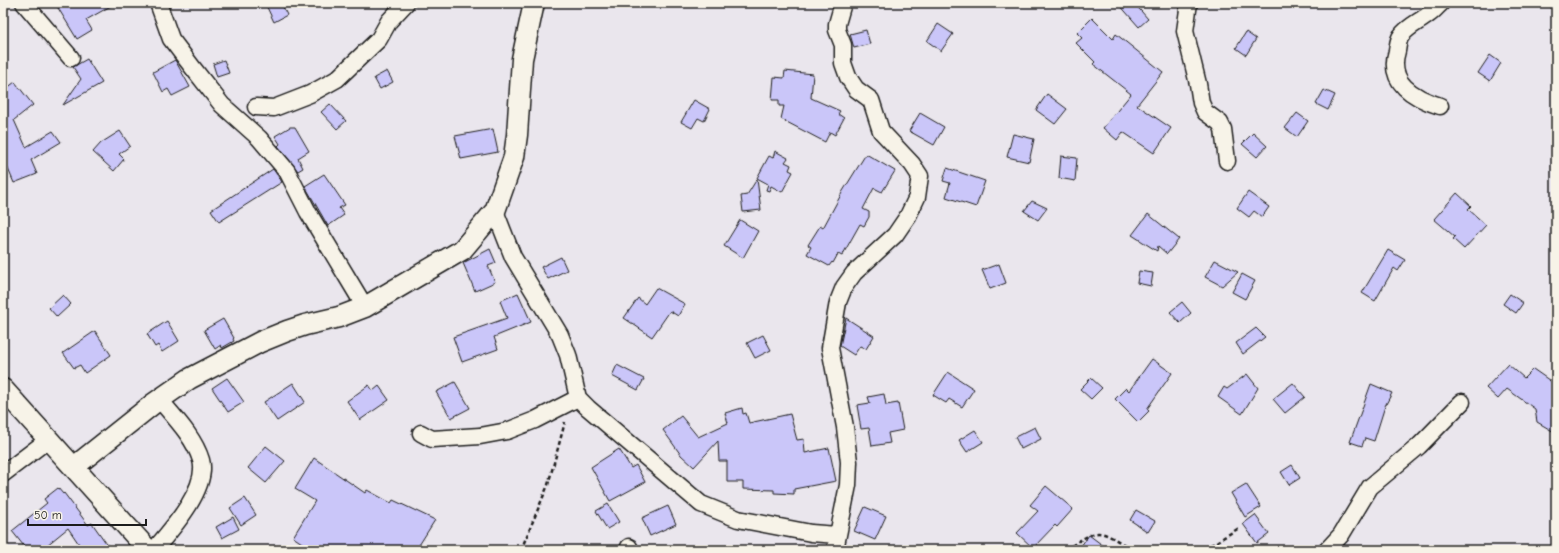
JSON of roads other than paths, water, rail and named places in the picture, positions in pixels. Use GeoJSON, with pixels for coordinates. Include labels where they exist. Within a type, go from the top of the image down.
{"type":"FeatureCollection","features":[{"type":"Feature","properties":{"kind":"street"},"geometry":{"type":"LineString","coordinates":[[24,3],[71,58]]}},
{"type":"Feature","properties":{"kind":"street"},"geometry":{"type":"LineString","coordinates":[[158,3],[172,39],[193,68],[222,105],[259,138],[287,171],[308,212],[365,307]]}},
{"type":"Feature","properties":{"kind":"street"},"geometry":{"type":"LineString","coordinates":[[256,107],[274,108],[310,94],[337,79],[379,39],[389,21],[406,3]]}},
{"type":"Feature","properties":{"kind":"street"},"geometry":{"type":"LineString","coordinates":[[74,468],[159,399],[189,378],[260,342],[305,324],[339,317],[365,307],[462,250],[495,211],[514,157],[518,135],[522,58],[534,3]]}},
{"type":"Feature","properties":{"kind":"street"},"geometry":{"type":"LineString","coordinates":[[573,400],[588,408],[701,504],[721,514],[738,519],[811,533],[836,543],[848,485],[849,462],[845,427],[830,348],[838,302],[844,287],[854,273],[895,235],[908,216],[917,197],[920,176],[912,164],[881,131],[871,100],[856,89],[848,77],[843,63],[843,45],[836,30],[836,24],[843,3]]}},
{"type":"Feature","properties":{"kind":"street"},"geometry":{"type":"LineString","coordinates":[[1189,3],[1185,31],[1201,103],[1205,112],[1220,123],[1223,129],[1227,161]]}},
{"type":"Feature","properties":{"kind":"street"},"geometry":{"type":"LineString","coordinates":[[1440,106],[1412,94],[1402,84],[1394,68],[1400,37],[1441,3]]}},
{"type":"Feature","properties":{"kind":"street"},"geometry":{"type":"LineString","coordinates":[[495,211],[513,257],[560,335],[568,355],[573,400]]}},
{"type":"Feature","properties":{"kind":"street"},"geometry":{"type":"LineString","coordinates":[[3,389],[148,550]]}},
{"type":"Feature","properties":{"kind":"street"},"geometry":{"type":"LineString","coordinates":[[154,550],[178,520],[196,492],[202,475],[201,460],[194,444],[159,399]]}},
{"type":"Feature","properties":{"kind":"street"},"geometry":{"type":"LineString","coordinates":[[420,432],[432,439],[480,436],[507,431],[535,420],[573,400]]}},
{"type":"Feature","properties":{"kind":"street"},"geometry":{"type":"LineString","coordinates":[[1327,550],[1341,535],[1370,487],[1419,446],[1462,402]]}},
{"type":"Feature","properties":{"kind":"street"},"geometry":{"type":"LineString","coordinates":[[3,474],[49,439]]}}]}
